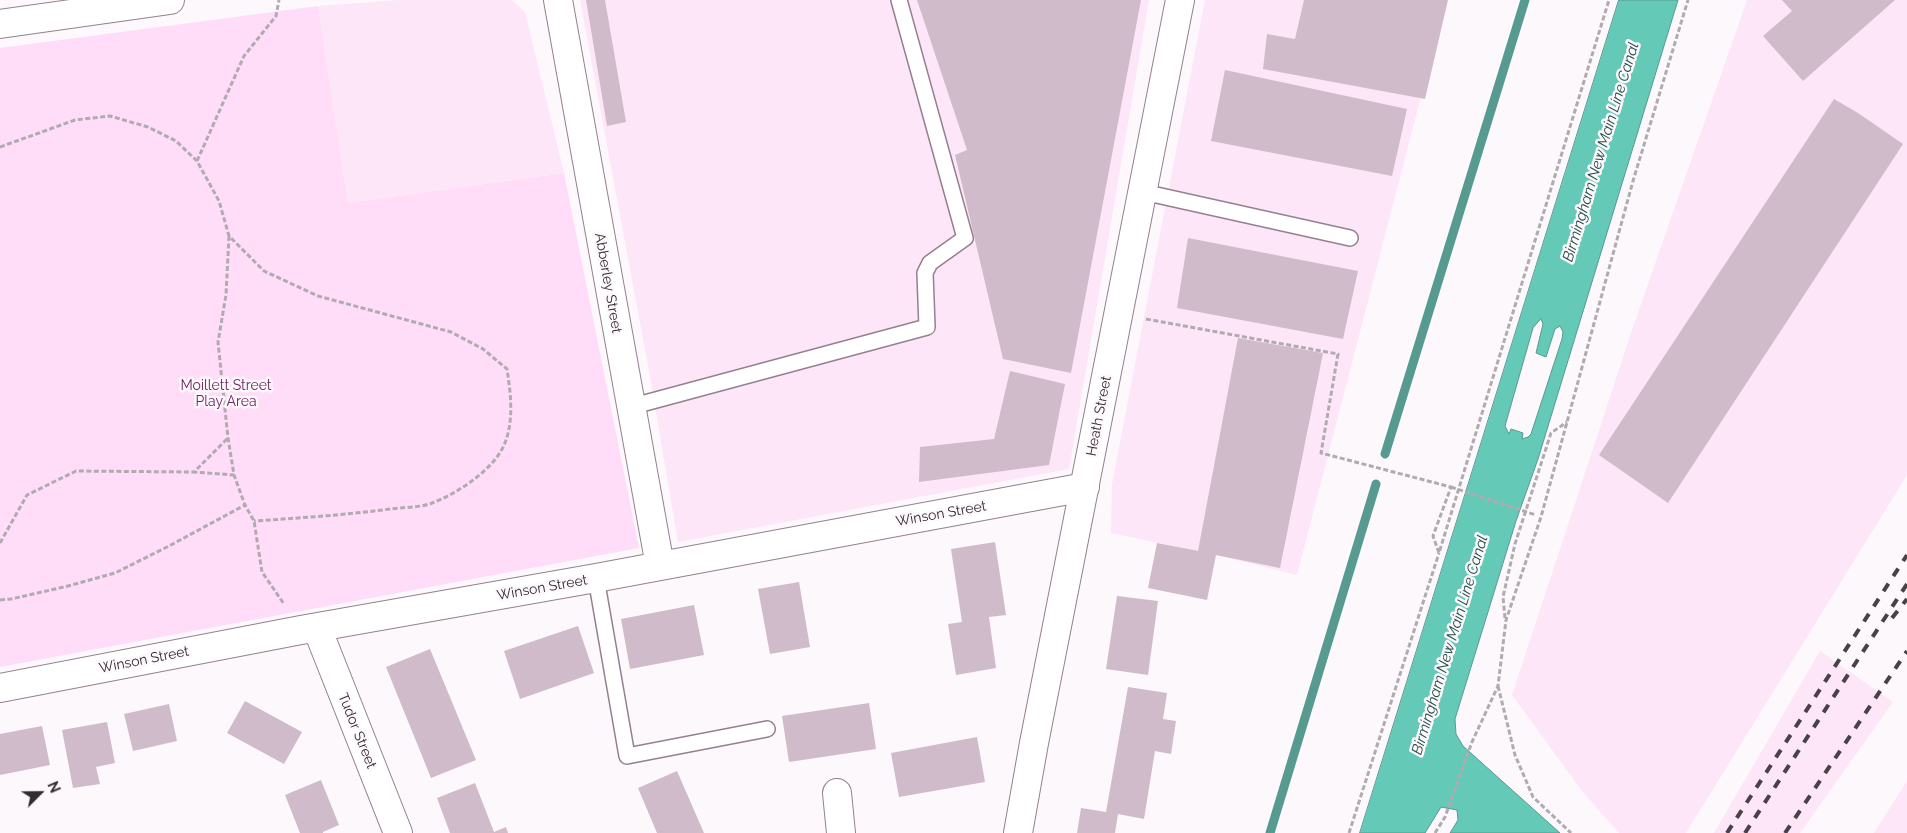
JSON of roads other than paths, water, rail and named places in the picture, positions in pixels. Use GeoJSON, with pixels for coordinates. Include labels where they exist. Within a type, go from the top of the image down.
{"type":"FeatureCollection","features":[{"type":"Feature","properties":{"kind":"street"},"geometry":{"type":"LineString","coordinates":[[0,24],[170,0]]}},
{"type":"Feature","properties":{"kind":"street","name":"Abberley Street"},"geometry":{"type":"LineString","coordinates":[[558,0],[660,566]]}},
{"type":"Feature","properties":{"kind":"street","name":"Heath Street"},"geometry":{"type":"LineString","coordinates":[[1018,833],[1180,0]]}},
{"type":"Feature","properties":{"kind":"street","name":"Winson Street"},"geometry":{"type":"LineString","coordinates":[[0,688],[309,629],[1085,488]]}},
{"type":"Feature","properties":{"kind":"street","name":"Tudor Street"},"geometry":{"type":"LineString","coordinates":[[309,629],[398,833]]}},
{"type":"Feature","properties":{"kind":"street"},"geometry":{"type":"LineString","coordinates":[[837,793],[841,833]]}},
{"type":"Feature","properties":{"kind":"lane"},"geometry":{"type":"LineString","coordinates":[[630,407],[927,327],[925,273],[930,263],[965,238],[899,0]]}},
{"type":"Feature","properties":{"kind":"lane"},"geometry":{"type":"LineString","coordinates":[[1143,192],[1350,238]]}},
{"type":"Feature","properties":{"kind":"lane"},"geometry":{"type":"LineString","coordinates":[[596,578],[627,756],[767,729]]}},
{"type":"Feature","properties":{"kind":"water","name":"Birmingham New Main Line Canal"},"geometry":{"type":"Polygon","coordinates":[[[1619,0],[1678,0],[1538,459],[1516,521],[1455,719],[1456,734],[1463,746],[1560,833],[1450,833],[1458,820],[1457,810],[1441,807],[1425,833],[1360,833],[1619,0]],[[1541,319],[1533,328],[1505,426],[1509,434],[1511,429],[1523,433],[1522,439],[1531,434],[1562,339],[1563,332],[1560,326],[1555,329],[1546,357],[1536,353],[1543,324],[1541,319]]]}},
{"type":"Feature","properties":{"kind":"waterway"},"geometry":{"type":"LineString","coordinates":[[1385,454],[1525,0]]}},
{"type":"Feature","properties":{"kind":"waterway"},"geometry":{"type":"LineString","coordinates":[[1270,833],[1376,484]]}},
{"type":"Feature","properties":{"kind":"railway"},"geometry":{"type":"LineString","coordinates":[[1727,833],[1907,555]]}},
{"type":"Feature","properties":{"kind":"railway"},"geometry":{"type":"LineString","coordinates":[[1745,833],[1907,584]]}},
{"type":"Feature","properties":{"kind":"railway"},"geometry":{"type":"LineString","coordinates":[[1892,618],[1907,599]]}},
{"type":"Feature","properties":{"kind":"railway"},"geometry":{"type":"LineString","coordinates":[[1785,833],[1907,651]]}},
{"type":"Feature","properties":{"kind":"park label","name":"Moillett Street Play Area"},"geometry":{"type":"Point","coordinates":[226,394]}}]}
